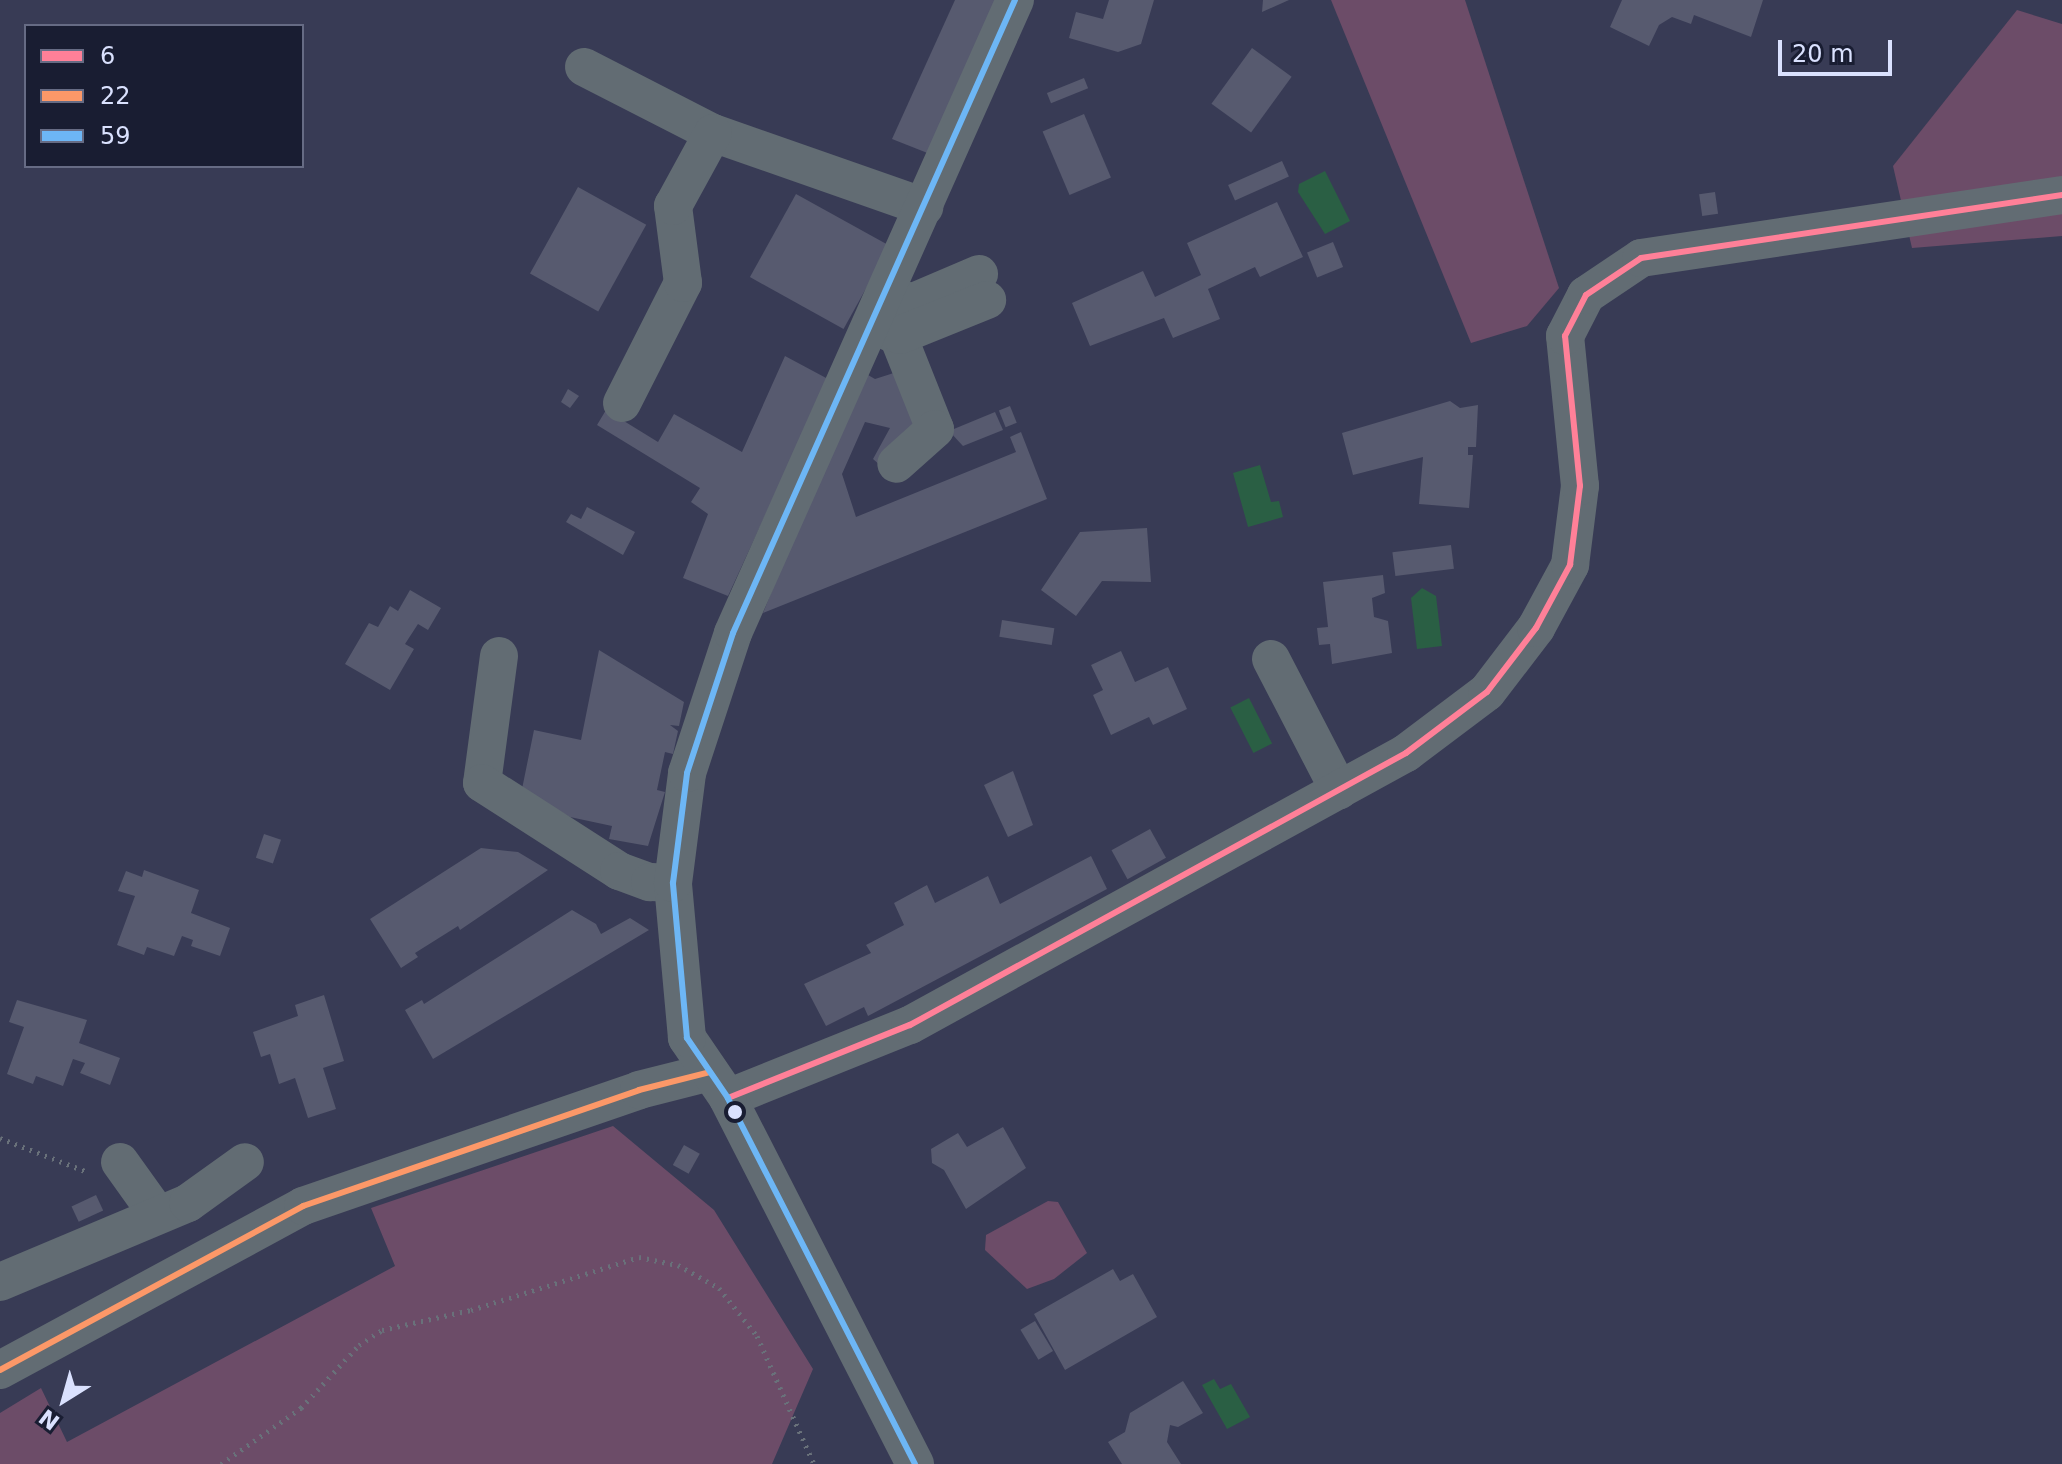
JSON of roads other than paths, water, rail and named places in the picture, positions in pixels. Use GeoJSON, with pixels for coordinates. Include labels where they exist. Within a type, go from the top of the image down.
{"type":"FeatureCollection","features":[{"type":"Feature","properties":{"kind":"street"},"geometry":{"type":"LineString","coordinates":[[915,1464],[719,1085],[687,1038],[673,883],[687,773],[733,633],[885,317],[924,207],[1015,0]]}},
{"type":"Feature","properties":{"kind":"street"},"geometry":{"type":"LineString","coordinates":[[584,67],[713,133],[924,207]]}},
{"type":"Feature","properties":{"kind":"street"},"geometry":{"type":"LineString","coordinates":[[622,403],[683,283],[673,206],[713,133]]}},
{"type":"Feature","properties":{"kind":"street"},"geometry":{"type":"LineString","coordinates":[[0,1370],[303,1206],[639,1090],[719,1085],[910,1025],[1406,753],[1487,692],[1536,628],[1570,565],[1580,486],[1565,336],[1586,295],[1641,258],[2062,195]]}},
{"type":"Feature","properties":{"kind":"street"},"geometry":{"type":"LineString","coordinates":[[885,317],[911,303],[983,287]]}},
{"type":"Feature","properties":{"kind":"street"},"geometry":{"type":"LineString","coordinates":[[885,317],[935,429],[896,464]]}},
{"type":"Feature","properties":{"kind":"street"},"geometry":{"type":"LineString","coordinates":[[499,656],[482,783],[619,871],[650,882],[673,883]]}},
{"type":"Feature","properties":{"kind":"street"},"geometry":{"type":"LineString","coordinates":[[1271,659],[1339,790]]}},
{"type":"Feature","properties":{"kind":"street"},"geometry":{"type":"LineString","coordinates":[[0,1282],[188,1203],[245,1162]]}},
{"type":"Feature","properties":{"kind":"street"},"geometry":{"type":"LineString","coordinates":[[124,1168],[158,1215]]}}]}
